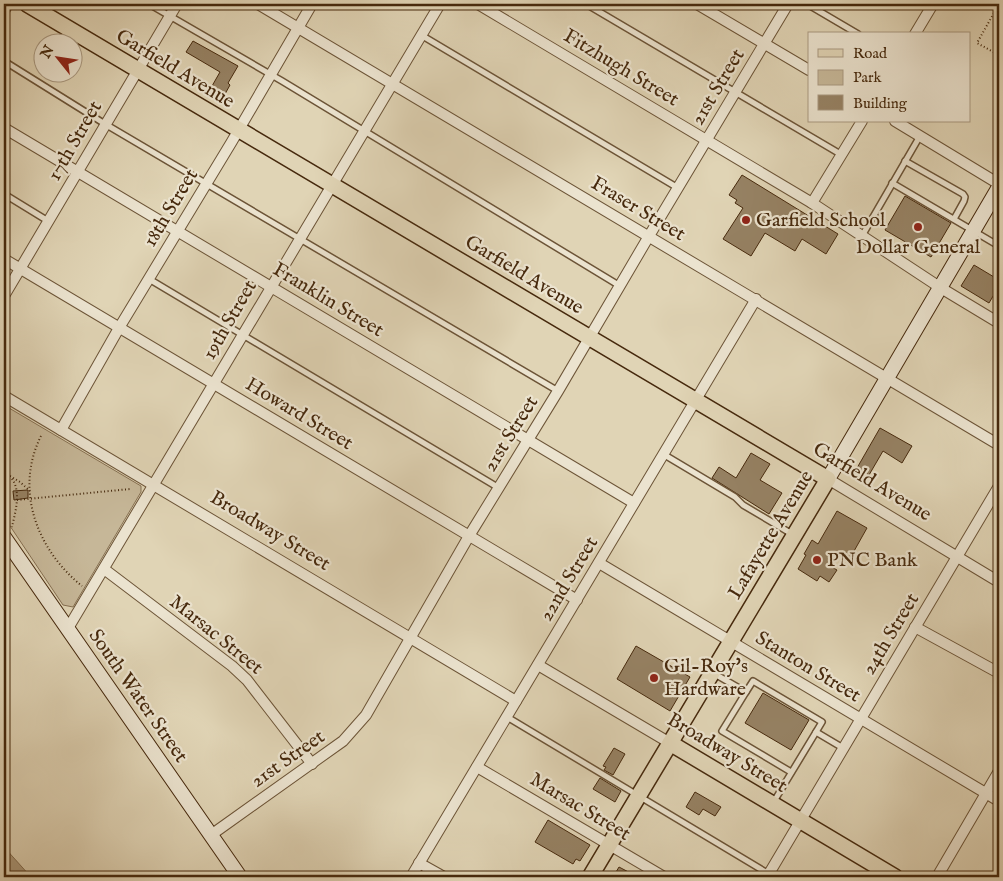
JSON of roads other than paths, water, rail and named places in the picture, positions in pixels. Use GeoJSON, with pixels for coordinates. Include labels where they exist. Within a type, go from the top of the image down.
{"type":"FeatureCollection","features":[{"type":"Feature","properties":{"kind":"main road","name":"Garfield Avenue"},"geometry":{"type":"LineString","coordinates":[[27,4],[828,480]]}},
{"type":"Feature","properties":{"kind":"main road","name":"Lafayette Avenue"},"geometry":{"type":"LineString","coordinates":[[590,877],[828,480]]}},
{"type":"Feature","properties":{"kind":"main road","name":"Broadway Street"},"geometry":{"type":"LineString","coordinates":[[670,743],[895,877]]}},
{"type":"Feature","properties":{"kind":"street"},"geometry":{"type":"LineString","coordinates":[[4,11],[8,4]]}},
{"type":"Feature","properties":{"kind":"street","name":"17th Street"},"geometry":{"type":"LineString","coordinates":[[4,296],[177,4]]}},
{"type":"Feature","properties":{"kind":"street","name":"Fraser Street"},"geometry":{"type":"LineString","coordinates":[[258,4],[999,445]]}},
{"type":"Feature","properties":{"kind":"street","name":"18th Street"},"geometry":{"type":"LineString","coordinates":[[61,430],[119,328],[239,130],[312,4]]}},
{"type":"Feature","properties":{"kind":"street","name":"19th Street"},"geometry":{"type":"LineString","coordinates":[[67,630],[270,286],[440,4]]}},
{"type":"Feature","properties":{"kind":"street","name":"Fitzhugh Street"},"geometry":{"type":"LineString","coordinates":[[478,4],[812,203],[941,288],[999,323]]}},
{"type":"Feature","properties":{"kind":"street"},"geometry":{"type":"LineString","coordinates":[[697,4],[808,69]]}},
{"type":"Feature","properties":{"kind":"street","name":"21st Street"},"geometry":{"type":"LineString","coordinates":[[210,835],[343,741],[366,715],[469,536],[590,338],[734,92],[788,4]]}},
{"type":"Feature","properties":{"kind":"street"},"geometry":{"type":"LineString","coordinates":[[916,32],[933,4]]}},
{"type":"Feature","properties":{"kind":"street"},"geometry":{"type":"LineString","coordinates":[[812,203],[861,122]]}},
{"type":"Feature","properties":{"kind":"street"},"geometry":{"type":"LineString","coordinates":[[897,122],[999,186]]}},
{"type":"Feature","properties":{"kind":"street","name":"Franklin Street"},"geometry":{"type":"LineString","coordinates":[[4,128],[634,503]]}},
{"type":"Feature","properties":{"kind":"street","name":"Lafayette Avenue"},"geometry":{"type":"LineString","coordinates":[[828,480],[999,186]]}},
{"type":"Feature","properties":{"kind":"street","name":"Howard Street"},"geometry":{"type":"LineString","coordinates":[[4,259],[577,600]]}},
{"type":"Feature","properties":{"kind":"street","name":"22nd Street"},"geometry":{"type":"LineString","coordinates":[[411,877],[756,299]]}},
{"type":"Feature","properties":{"kind":"street","name":"Broadway Street"},"geometry":{"type":"LineString","coordinates":[[4,396],[516,701]]}},
{"type":"Feature","properties":{"kind":"street","name":"Garfield Avenue"},"geometry":{"type":"LineString","coordinates":[[828,480],[999,582]]}},
{"type":"Feature","properties":{"kind":"street","name":"24th Street"},"geometry":{"type":"LineString","coordinates":[[768,876],[999,486]]}},
{"type":"Feature","properties":{"kind":"street","name":"South Water Street"},"geometry":{"type":"LineString","coordinates":[[8,532],[67,630],[240,877]]}},
{"type":"Feature","properties":{"kind":"street","name":"Stanton Street"},"geometry":{"type":"LineString","coordinates":[[600,563],[999,801]]}},
{"type":"Feature","properties":{"kind":"street","name":"Marsac Street"},"geometry":{"type":"LineString","coordinates":[[104,569],[232,666],[247,680],[312,764]]}},
{"type":"Feature","properties":{"kind":"street"},"geometry":{"type":"LineString","coordinates":[[915,627],[999,673]]}},
{"type":"Feature","properties":{"kind":"street","name":"Broadway Street"},"geometry":{"type":"LineString","coordinates":[[538,665],[670,743]]}},
{"type":"Feature","properties":{"kind":"street","name":"Marsac Street"},"geometry":{"type":"LineString","coordinates":[[477,767],[664,877]]}},
{"type":"Feature","properties":{"kind":"street"},"geometry":{"type":"LineString","coordinates":[[937,877],[999,771]]}},
{"type":"Feature","properties":{"kind":"street"},"geometry":{"type":"LineString","coordinates":[[419,863],[444,877]]}},
{"type":"Feature","properties":{"kind":"lane"},"geometry":{"type":"LineString","coordinates":[[149,4],[364,130],[620,286]]}},
{"type":"Feature","properties":{"kind":"lane"},"geometry":{"type":"LineString","coordinates":[[586,4],[842,155]]}},
{"type":"Feature","properties":{"kind":"lane"},"geometry":{"type":"LineString","coordinates":[[807,4],[855,32]]}},
{"type":"Feature","properties":{"kind":"lane"},"geometry":{"type":"LineString","coordinates":[[421,35],[678,188]]}},
{"type":"Feature","properties":{"kind":"lane"},"geometry":{"type":"LineString","coordinates":[[4,61],[105,124],[558,391]]}},
{"type":"Feature","properties":{"kind":"lane"},"geometry":{"type":"LineString","coordinates":[[862,236],[920,136]]}},
{"type":"Feature","properties":{"kind":"lane"},"geometry":{"type":"LineString","coordinates":[[906,161],[963,194],[965,197],[964,201],[954,219]]}},
{"type":"Feature","properties":{"kind":"lane"},"geometry":{"type":"LineString","coordinates":[[892,183],[999,246]]}},
{"type":"Feature","properties":{"kind":"lane"},"geometry":{"type":"LineString","coordinates":[[4,194],[49,221]]}},
{"type":"Feature","properties":{"kind":"lane"},"geometry":{"type":"LineString","coordinates":[[149,279],[499,488]]}},
{"type":"Feature","properties":{"kind":"lane"},"geometry":{"type":"LineString","coordinates":[[663,454],[735,497],[743,506],[795,536]]}},
{"type":"Feature","properties":{"kind":"lane"},"geometry":{"type":"LineString","coordinates":[[712,672],[746,692]]}},
{"type":"Feature","properties":{"kind":"lane"},"geometry":{"type":"LineString","coordinates":[[772,804],[822,722],[753,681],[722,731],[791,772]]}},
{"type":"Feature","properties":{"kind":"lane"},"geometry":{"type":"LineString","coordinates":[[507,717],[768,876]]}},
{"type":"Feature","properties":{"kind":"lane"},"geometry":{"type":"LineString","coordinates":[[816,732],[843,748]]}},
{"type":"Feature","properties":{"kind":"place","name":"Garfield School"},"geometry":{"type":"Point","coordinates":[746,220]}},
{"type":"Feature","properties":{"kind":"place","name":"Dollar General"},"geometry":{"type":"Point","coordinates":[918,227]}},
{"type":"Feature","properties":{"kind":"place","name":"PNC Bank"},"geometry":{"type":"Point","coordinates":[817,560]}},
{"type":"Feature","properties":{"kind":"place","name":"Gil-Roy's Hardware"},"geometry":{"type":"Point","coordinates":[654,678]}}]}
